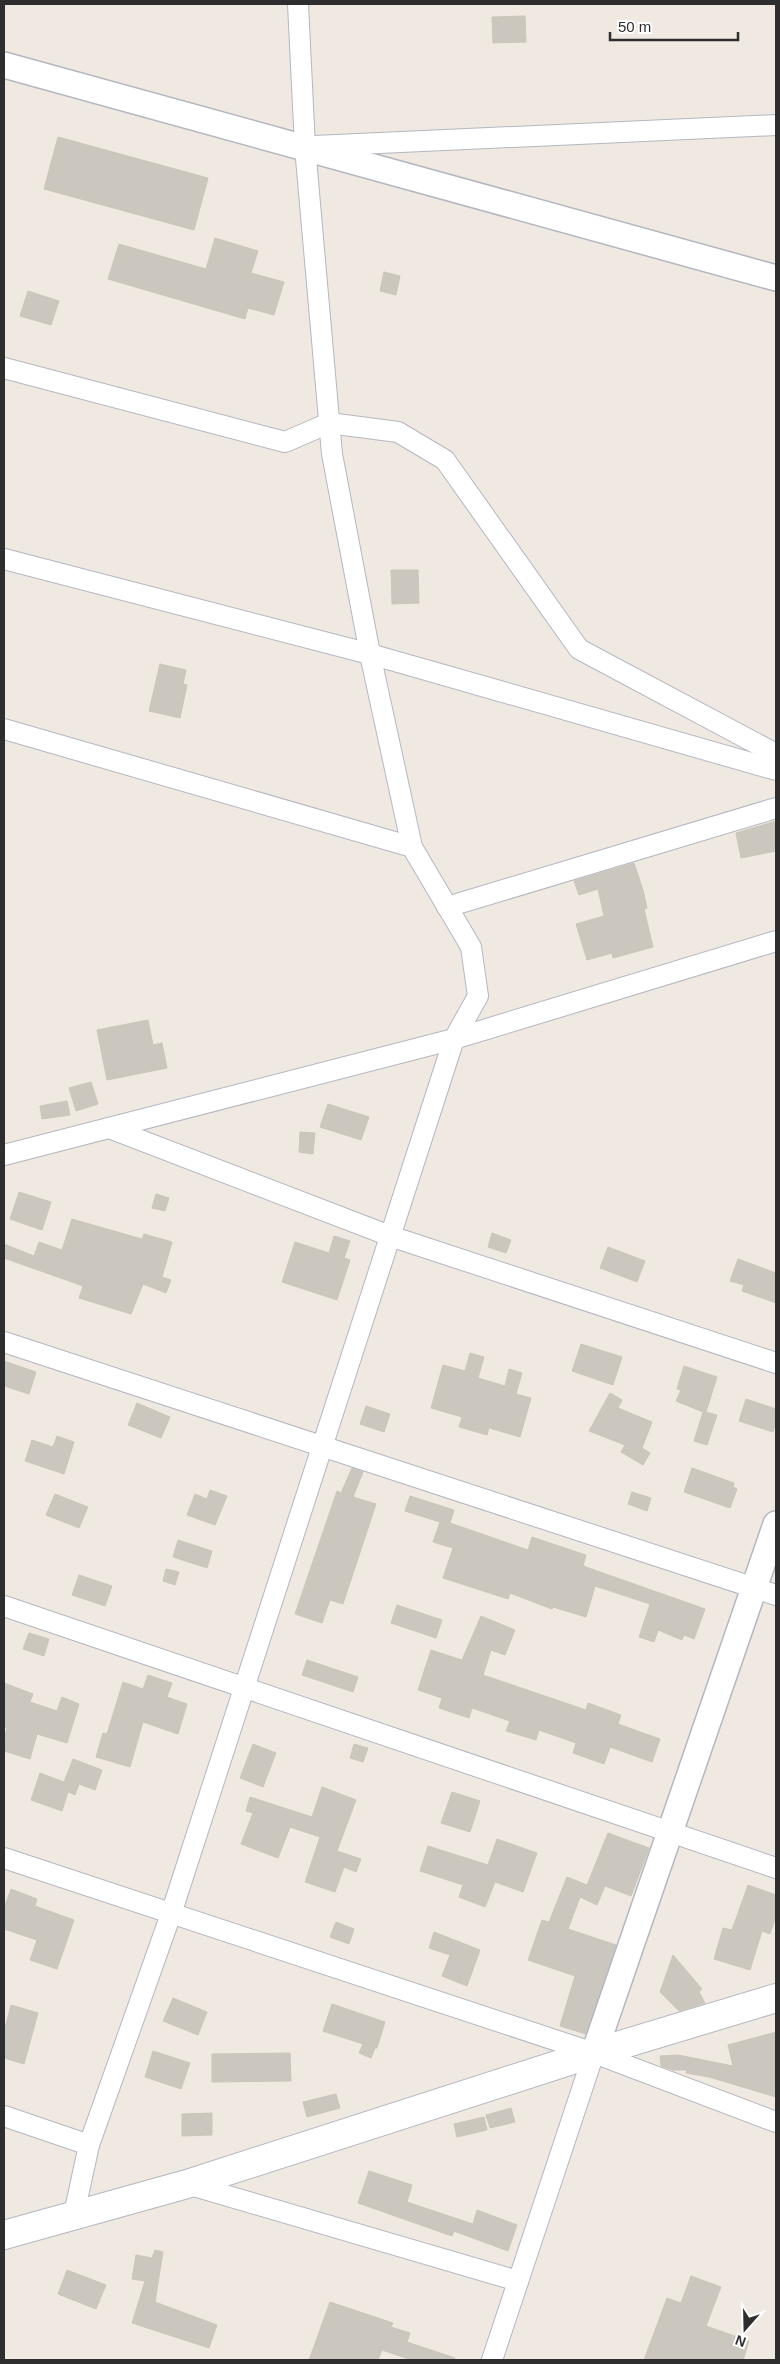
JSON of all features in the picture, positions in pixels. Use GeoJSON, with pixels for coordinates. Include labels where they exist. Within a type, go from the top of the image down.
{"type":"FeatureCollection","features":[{"type":"Feature","properties":{"kind":"main road"},"geometry":{"type":"LineString","coordinates":[[4,2234],[187,2184],[594,2052],[776,1998]]}},
{"type":"Feature","properties":{"kind":"street"},"geometry":{"type":"LineString","coordinates":[[74,2214],[89,2145],[171,1914],[454,1039],[478,996],[471,947],[412,847],[370,654],[332,454],[305,147],[298,4]]}},
{"type":"Feature","properties":{"kind":"street"},"geometry":{"type":"LineString","coordinates":[[4,65],[776,278]]}},
{"type":"Feature","properties":{"kind":"street"},"geometry":{"type":"LineString","coordinates":[[305,147],[776,125]]}},
{"type":"Feature","properties":{"kind":"street"},"geometry":{"type":"LineString","coordinates":[[4,368],[285,442],[329,423],[398,432],[445,460],[579,649],[776,754]]}},
{"type":"Feature","properties":{"kind":"street"},"geometry":{"type":"LineString","coordinates":[[4,559],[370,654],[776,770]]}},
{"type":"Feature","properties":{"kind":"street"},"geometry":{"type":"LineString","coordinates":[[4,729],[412,847]]}},
{"type":"Feature","properties":{"kind":"street"},"geometry":{"type":"LineString","coordinates":[[447,907],[776,808]]}},
{"type":"Feature","properties":{"kind":"street"},"geometry":{"type":"LineString","coordinates":[[4,1155],[454,1039],[776,942]]}},
{"type":"Feature","properties":{"kind":"street"},"geometry":{"type":"LineString","coordinates":[[108,1128],[390,1236],[776,1363]]}},
{"type":"Feature","properties":{"kind":"street"},"geometry":{"type":"LineString","coordinates":[[4,1342],[765,1591]]}},
{"type":"Feature","properties":{"kind":"street"},"geometry":{"type":"LineString","coordinates":[[492,2360],[594,2052],[670,1831],[765,1591],[776,1524]]}},
{"type":"Feature","properties":{"kind":"street"},"geometry":{"type":"LineString","coordinates":[[4,1606],[776,1868]]}},
{"type":"Feature","properties":{"kind":"street"},"geometry":{"type":"LineString","coordinates":[[4,1858],[594,2052],[776,2122]]}},
{"type":"Feature","properties":{"kind":"street"},"geometry":{"type":"LineString","coordinates":[[4,2116],[89,2145]]}},
{"type":"Feature","properties":{"kind":"street"},"geometry":{"type":"LineString","coordinates":[[187,2184],[518,2281]]}},
{"type":"Feature","properties":{"kind":"building"},"geometry":{"type":"Polygon","coordinates":[[[525,16],[526,42],[493,43],[492,17],[525,16]]]}},
{"type":"Feature","properties":{"kind":"building"},"geometry":{"type":"Polygon","coordinates":[[[58,137],[208,178],[194,230],[44,189],[58,137]]]}},
{"type":"Feature","properties":{"kind":"building"},"geometry":{"type":"Polygon","coordinates":[[[215,238],[258,251],[251,273],[284,282],[274,315],[248,308],[245,319],[108,279],[119,244],[206,269],[215,238]]]}},
{"type":"Feature","properties":{"kind":"building"},"geometry":{"type":"Polygon","coordinates":[[[384,272],[400,276],[396,295],[380,291],[384,272]]]}},
{"type":"Feature","properties":{"kind":"building"},"geometry":{"type":"Polygon","coordinates":[[[28,291],[59,301],[51,325],[20,316],[28,291]]]}},
{"type":"Feature","properties":{"kind":"building"},"geometry":{"type":"Polygon","coordinates":[[[391,570],[418,570],[419,603],[392,604],[391,570]]]}},
{"type":"Feature","properties":{"kind":"building"},"geometry":{"type":"Polygon","coordinates":[[[160,664],[186,670],[183,684],[187,685],[180,718],[149,711],[160,664]]]}},
{"type":"Feature","properties":{"kind":"building"},"geometry":{"type":"Polygon","coordinates":[[[776,821],[776,851],[741,858],[736,833],[776,821]]]}},
{"type":"Feature","properties":{"kind":"building"},"geometry":{"type":"Polygon","coordinates":[[[634,863],[643,890],[647,908],[644,909],[653,947],[613,958],[612,953],[587,960],[576,924],[604,916],[598,889],[579,895],[574,881],[634,863]]]}},
{"type":"Feature","properties":{"kind":"building"},"geometry":{"type":"Polygon","coordinates":[[[148,1020],[153,1045],[162,1043],[167,1068],[107,1080],[97,1030],[148,1020]]]}},
{"type":"Feature","properties":{"kind":"building"},"geometry":{"type":"Polygon","coordinates":[[[91,1082],[98,1104],[76,1111],[69,1088],[91,1082]]]}},
{"type":"Feature","properties":{"kind":"building"},"geometry":{"type":"Polygon","coordinates":[[[67,1101],[70,1115],[42,1119],[40,1106],[67,1101]]]}},
{"type":"Feature","properties":{"kind":"building"},"geometry":{"type":"Polygon","coordinates":[[[328,1104],[369,1117],[361,1140],[320,1127],[328,1104]]]}},
{"type":"Feature","properties":{"kind":"building"},"geometry":{"type":"Polygon","coordinates":[[[300,1132],[315,1133],[313,1154],[299,1152],[300,1132]]]}},
{"type":"Feature","properties":{"kind":"building"},"geometry":{"type":"Polygon","coordinates":[[[19,1192],[51,1202],[42,1230],[10,1219],[19,1192]]]}},
{"type":"Feature","properties":{"kind":"building"},"geometry":{"type":"Polygon","coordinates":[[[156,1194],[169,1198],[165,1211],[152,1208],[156,1194]]]}},
{"type":"Feature","properties":{"kind":"building"},"geometry":{"type":"Polygon","coordinates":[[[72,1219],[142,1239],[144,1234],[172,1242],[162,1277],[171,1280],[166,1293],[143,1284],[131,1314],[79,1298],[83,1286],[4,1258],[4,1244],[34,1256],[39,1242],[62,1250],[72,1219]]]}},
{"type":"Feature","properties":{"kind":"building"},"geometry":{"type":"Polygon","coordinates":[[[492,1233],[511,1240],[506,1253],[488,1247],[492,1233]]]}},
{"type":"Feature","properties":{"kind":"building"},"geometry":{"type":"Polygon","coordinates":[[[334,1236],[350,1241],[344,1258],[350,1260],[337,1300],[282,1282],[295,1242],[329,1253],[334,1236]]]}},
{"type":"Feature","properties":{"kind":"building"},"geometry":{"type":"Polygon","coordinates":[[[608,1247],[645,1261],[637,1282],[600,1268],[608,1247]]]}},
{"type":"Feature","properties":{"kind":"building"},"geometry":{"type":"Polygon","coordinates":[[[738,1259],[776,1273],[776,1303],[742,1291],[744,1285],[730,1281],[738,1259]]]}},
{"type":"Feature","properties":{"kind":"building"},"geometry":{"type":"Polygon","coordinates":[[[581,1344],[622,1357],[613,1385],[572,1371],[581,1344]]]}},
{"type":"Feature","properties":{"kind":"building"},"geometry":{"type":"Polygon","coordinates":[[[470,1353],[484,1357],[478,1378],[505,1386],[509,1369],[522,1373],[516,1394],[531,1398],[520,1437],[489,1428],[487,1435],[459,1427],[462,1417],[431,1408],[443,1365],[465,1371],[470,1353]]]}},
{"type":"Feature","properties":{"kind":"building"},"geometry":{"type":"Polygon","coordinates":[[[4,1361],[36,1372],[29,1394],[4,1386],[4,1361]]]}},
{"type":"Feature","properties":{"kind":"building"},"geometry":{"type":"Polygon","coordinates":[[[684,1366],[717,1377],[706,1412],[717,1415],[707,1445],[694,1441],[703,1412],[676,1401],[681,1390],[677,1389],[684,1366]]]}},
{"type":"Feature","properties":{"kind":"building"},"geometry":{"type":"Polygon","coordinates":[[[610,1393],[622,1400],[618,1408],[652,1422],[642,1448],[650,1453],[643,1465],[621,1452],[625,1445],[589,1431],[610,1393]]]}},
{"type":"Feature","properties":{"kind":"building"},"geometry":{"type":"Polygon","coordinates":[[[746,1399],[776,1409],[773,1432],[739,1421],[746,1399]]]}},
{"type":"Feature","properties":{"kind":"building"},"geometry":{"type":"Polygon","coordinates":[[[137,1403],[170,1417],[161,1438],[128,1425],[137,1403]]]}},
{"type":"Feature","properties":{"kind":"building"},"geometry":{"type":"Polygon","coordinates":[[[366,1406],[390,1414],[384,1432],[360,1424],[366,1406]]]}},
{"type":"Feature","properties":{"kind":"building"},"geometry":{"type":"Polygon","coordinates":[[[57,1436],[74,1442],[64,1474],[25,1461],[32,1440],[53,1447],[57,1436]]]}},
{"type":"Feature","properties":{"kind":"building"},"geometry":{"type":"Polygon","coordinates":[[[352,1468],[363,1472],[353,1497],[376,1504],[343,1604],[330,1600],[322,1623],[295,1614],[337,1491],[341,1493],[352,1468]]]}},
{"type":"Feature","properties":{"kind":"building"},"geometry":{"type":"Polygon","coordinates":[[[692,1468],[734,1483],[733,1487],[737,1489],[730,1508],[684,1492],[692,1468]]]}},
{"type":"Feature","properties":{"kind":"building"},"geometry":{"type":"Polygon","coordinates":[[[210,1490],[227,1496],[215,1525],[187,1515],[195,1494],[207,1499],[210,1490]]]}},
{"type":"Feature","properties":{"kind":"building"},"geometry":{"type":"Polygon","coordinates":[[[632,1492],[651,1498],[647,1511],[628,1504],[632,1492]]]}},
{"type":"Feature","properties":{"kind":"building"},"geometry":{"type":"Polygon","coordinates":[[[55,1494],[88,1507],[79,1528],[46,1515],[55,1494]]]}},
{"type":"Feature","properties":{"kind":"building"},"geometry":{"type":"Polygon","coordinates":[[[410,1496],[454,1510],[450,1523],[528,1550],[532,1537],[586,1555],[583,1566],[705,1609],[694,1639],[684,1635],[682,1640],[658,1630],[654,1642],[639,1637],[650,1604],[595,1586],[586,1617],[553,1607],[552,1609],[510,1593],[508,1599],[443,1578],[453,1548],[433,1542],[440,1522],[405,1511],[410,1496]]]}},
{"type":"Feature","properties":{"kind":"building"},"geometry":{"type":"Polygon","coordinates":[[[178,1540],[212,1551],[207,1568],[173,1557],[178,1540]]]}},
{"type":"Feature","properties":{"kind":"building"},"geometry":{"type":"Polygon","coordinates":[[[166,1569],[179,1572],[175,1585],[163,1581],[166,1569]]]}},
{"type":"Feature","properties":{"kind":"building"},"geometry":{"type":"Polygon","coordinates":[[[79,1575],[112,1586],[105,1606],[72,1595],[79,1575]]]}},
{"type":"Feature","properties":{"kind":"building"},"geometry":{"type":"Polygon","coordinates":[[[397,1605],[442,1620],[436,1638],[391,1623],[397,1605]]]}},
{"type":"Feature","properties":{"kind":"building"},"geometry":{"type":"Polygon","coordinates":[[[481,1616],[515,1630],[505,1655],[491,1650],[483,1675],[586,1710],[588,1703],[621,1715],[618,1724],[660,1739],[652,1762],[610,1747],[604,1764],[573,1753],[576,1743],[539,1730],[536,1740],[506,1731],[510,1721],[472,1708],[469,1718],[439,1708],[442,1698],[418,1690],[431,1650],[462,1660],[481,1616]]]}},
{"type":"Feature","properties":{"kind":"building"},"geometry":{"type":"Polygon","coordinates":[[[29,1633],[49,1639],[44,1656],[23,1649],[29,1633]]]}},
{"type":"Feature","properties":{"kind":"building"},"geometry":{"type":"Polygon","coordinates":[[[307,1660],[358,1677],[353,1692],[302,1675],[307,1660]]]}},
{"type":"Feature","properties":{"kind":"building"},"geometry":{"type":"Polygon","coordinates":[[[148,1675],[172,1683],[167,1697],[187,1704],[178,1734],[143,1722],[130,1767],[96,1757],[103,1733],[107,1734],[123,1682],[143,1689],[148,1675]]]}},
{"type":"Feature","properties":{"kind":"building"},"geometry":{"type":"Polygon","coordinates":[[[4,1683],[33,1694],[30,1702],[57,1711],[62,1697],[79,1704],[67,1743],[37,1734],[30,1759],[4,1751],[4,1739],[7,1728],[4,1726],[4,1683]]]}},
{"type":"Feature","properties":{"kind":"building"},"geometry":{"type":"Polygon","coordinates":[[[253,1744],[276,1753],[263,1787],[240,1778],[253,1744]]]}},
{"type":"Feature","properties":{"kind":"building"},"geometry":{"type":"Polygon","coordinates":[[[354,1744],[368,1748],[363,1762],[350,1758],[354,1744]]]}},
{"type":"Feature","properties":{"kind":"building"},"geometry":{"type":"Polygon","coordinates":[[[73,1759],[102,1770],[95,1790],[79,1784],[75,1795],[68,1792],[62,1811],[31,1800],[40,1773],[64,1782],[73,1759]]]}},
{"type":"Feature","properties":{"kind":"building"},"geometry":{"type":"Polygon","coordinates":[[[322,1787],[356,1800],[337,1851],[361,1859],[356,1872],[344,1867],[335,1892],[305,1882],[320,1837],[290,1827],[278,1858],[241,1844],[253,1813],[246,1811],[250,1797],[312,1817],[322,1787]]]}},
{"type":"Feature","properties":{"kind":"building"},"geometry":{"type":"Polygon","coordinates":[[[452,1792],[480,1801],[470,1832],[441,1823],[452,1792]]]}},
{"type":"Feature","properties":{"kind":"building"},"geometry":{"type":"Polygon","coordinates":[[[608,1833],[649,1848],[631,1896],[605,1886],[597,1905],[580,1897],[568,1929],[616,1945],[586,2034],[560,2026],[575,1976],[528,1960],[542,1920],[549,1922],[567,1877],[587,1885],[608,1833]]]}},
{"type":"Feature","properties":{"kind":"building"},"geometry":{"type":"Polygon","coordinates":[[[497,1839],[537,1853],[523,1892],[495,1882],[485,1907],[459,1897],[463,1885],[420,1871],[428,1846],[488,1865],[497,1839]]]}},
{"type":"Feature","properties":{"kind":"building"},"geometry":{"type":"Polygon","coordinates":[[[748,1885],[776,1895],[776,1916],[770,1934],[762,1931],[750,1970],[714,1959],[723,1928],[732,1930],[748,1885]]]}},
{"type":"Feature","properties":{"kind":"building"},"geometry":{"type":"Polygon","coordinates":[[[11,1889],[37,1899],[35,1906],[74,1920],[57,1969],[30,1960],[37,1940],[4,1929],[4,1908],[11,1889]]]}},
{"type":"Feature","properties":{"kind":"building"},"geometry":{"type":"Polygon","coordinates":[[[336,1922],[354,1929],[349,1944],[330,1937],[336,1922]]]}},
{"type":"Feature","properties":{"kind":"building"},"geometry":{"type":"Polygon","coordinates":[[[434,1932],[480,1950],[467,1986],[442,1976],[450,1955],[429,1948],[434,1932]]]}},
{"type":"Feature","properties":{"kind":"building"},"geometry":{"type":"Polygon","coordinates":[[[673,1955],[702,1989],[699,1992],[705,2003],[679,2011],[660,1992],[673,1955]]]}},
{"type":"Feature","properties":{"kind":"building"},"geometry":{"type":"Polygon","coordinates":[[[173,1998],[207,2012],[198,2035],[163,2021],[173,1998]]]}},
{"type":"Feature","properties":{"kind":"building"},"geometry":{"type":"Polygon","coordinates":[[[332,2004],[385,2022],[377,2048],[375,2048],[371,2058],[359,2053],[363,2044],[323,2031],[332,2004]]]}},
{"type":"Feature","properties":{"kind":"building"},"geometry":{"type":"Polygon","coordinates":[[[11,2005],[38,2013],[24,2064],[4,2058],[4,2032],[11,2005]]]}},
{"type":"Feature","properties":{"kind":"building"},"geometry":{"type":"Polygon","coordinates":[[[776,2032],[776,2097],[709,2077],[686,2073],[687,2070],[673,2070],[661,2066],[660,2056],[678,2055],[733,2066],[728,2045],[776,2032]]]}},
{"type":"Feature","properties":{"kind":"building"},"geometry":{"type":"Polygon","coordinates":[[[153,2051],[190,2063],[181,2089],[145,2077],[153,2051]]]}},
{"type":"Feature","properties":{"kind":"building"},"geometry":{"type":"Polygon","coordinates":[[[290,2053],[291,2081],[212,2082],[212,2054],[290,2053]]]}},
{"type":"Feature","properties":{"kind":"building"},"geometry":{"type":"Polygon","coordinates":[[[336,2094],[340,2108],[307,2117],[303,2102],[336,2094]]]}},
{"type":"Feature","properties":{"kind":"building"},"geometry":{"type":"Polygon","coordinates":[[[511,2108],[515,2122],[490,2128],[486,2115],[511,2108]]]}},
{"type":"Feature","properties":{"kind":"building"},"geometry":{"type":"Polygon","coordinates":[[[212,2113],[212,2135],[182,2136],[182,2114],[212,2113]]]}},
{"type":"Feature","properties":{"kind":"building"},"geometry":{"type":"Polygon","coordinates":[[[484,2117],[487,2130],[457,2137],[454,2124],[484,2117]]]}},
{"type":"Feature","properties":{"kind":"building"},"geometry":{"type":"Polygon","coordinates":[[[369,2171],[412,2185],[407,2202],[473,2224],[477,2210],[517,2225],[508,2251],[454,2231],[452,2236],[358,2203],[369,2171]]]}},
{"type":"Feature","properties":{"kind":"building"},"geometry":{"type":"Polygon","coordinates":[[[155,2250],[163,2252],[155,2302],[217,2325],[209,2348],[132,2323],[145,2281],[132,2279],[136,2255],[152,2258],[155,2250]]]}},
{"type":"Feature","properties":{"kind":"building"},"geometry":{"type":"Polygon","coordinates":[[[67,2270],[106,2285],[96,2309],[58,2294],[67,2270]]]}},
{"type":"Feature","properties":{"kind":"building"},"geometry":{"type":"Polygon","coordinates":[[[691,2276],[721,2287],[706,2326],[749,2341],[743,2360],[644,2360],[667,2298],[681,2303],[691,2276]]]}},
{"type":"Feature","properties":{"kind":"building"},"geometry":{"type":"Polygon","coordinates":[[[330,2302],[393,2323],[391,2327],[410,2333],[407,2342],[455,2358],[454,2360],[412,2360],[382,2350],[378,2360],[309,2360],[330,2302]]]}}]}
